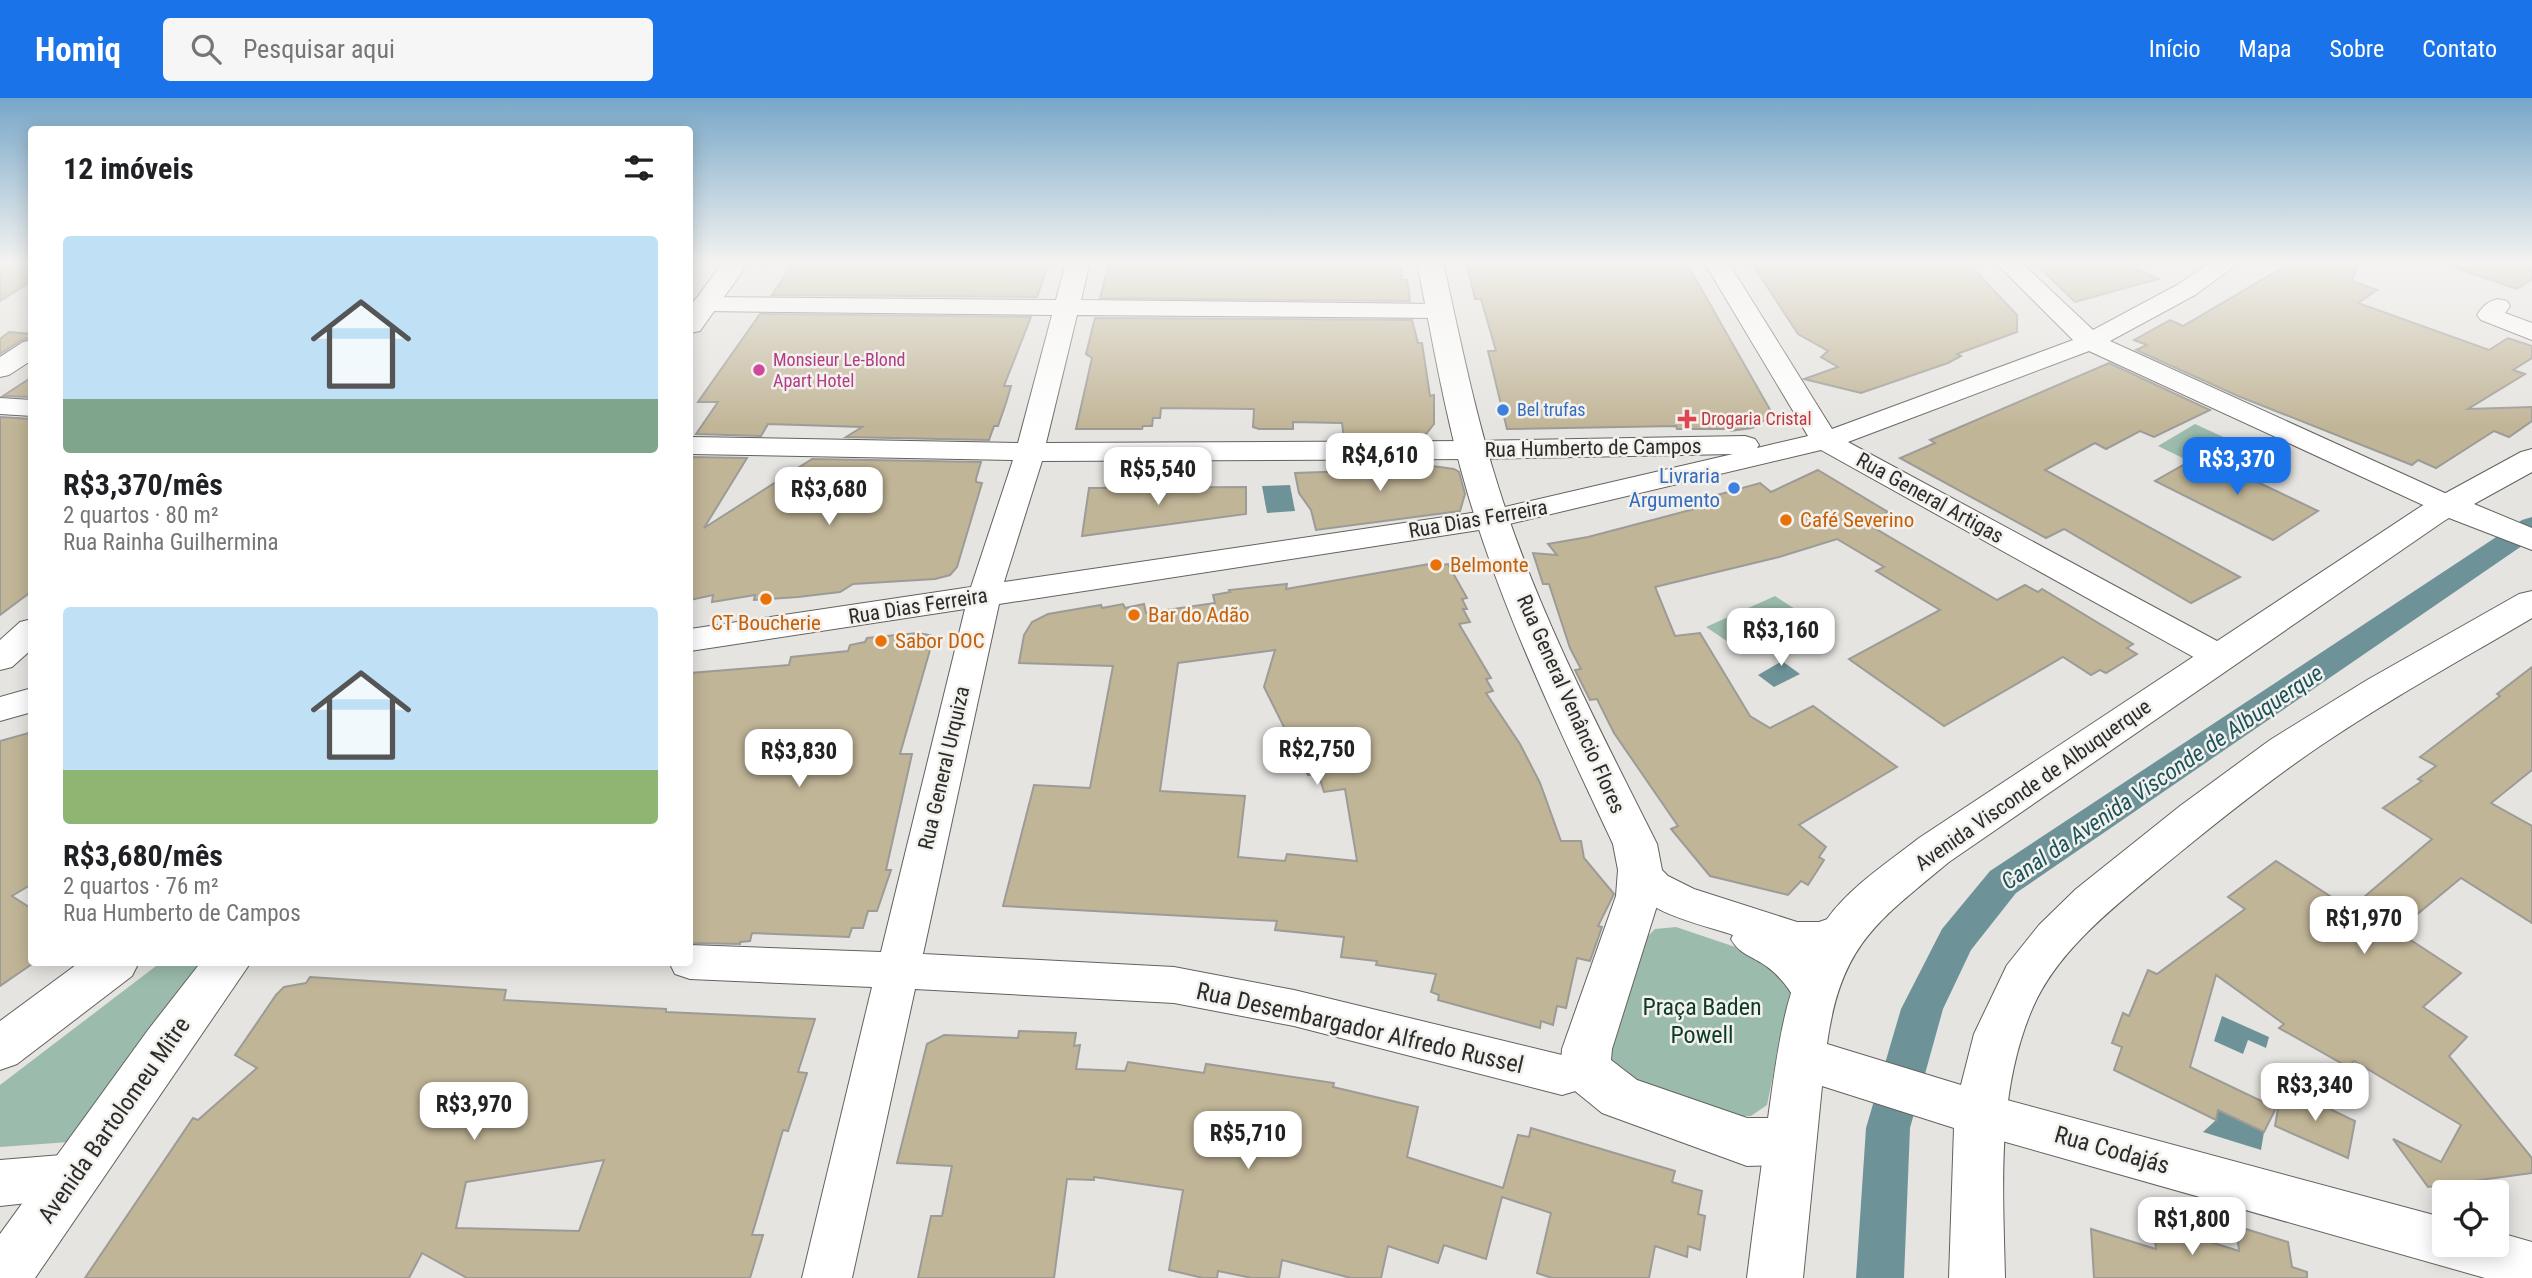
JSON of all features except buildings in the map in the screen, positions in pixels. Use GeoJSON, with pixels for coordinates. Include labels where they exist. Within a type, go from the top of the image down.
{"type":"FeatureCollection","features":[{"type":"Feature","properties":{"kind":"main road","name":"Rua General Venâncio Flores"},"geometry":{"type":"LineString","coordinates":[[1442,317],[1472,450],[1492,519],[1544,653],[1635,844],[1642,875],[1587,1049],[1587,1063]]}},
{"type":"Feature","properties":{"kind":"main road","name":"Avenida Visconde de Albuquerque"},"geometry":{"type":"LineString","coordinates":[[1775,1278],[1799,1057],[1813,992],[1829,954],[1845,930],[1934,850],[2218,656],[2447,505],[2532,459]]}},
{"type":"Feature","properties":{"kind":"main road"},"geometry":{"type":"LineString","coordinates":[[2447,505],[2532,540]]}},
{"type":"Feature","properties":{"kind":"main road"},"geometry":{"type":"LineString","coordinates":[[1977,1278],[1981,1114],[1986,1073],[2011,1001],[2035,965],[2080,911],[2210,804],[2329,721],[2532,602]]}},
{"type":"Feature","properties":{"kind":"main road"},"geometry":{"type":"LineString","coordinates":[[0,1049],[112,966]]}},
{"type":"Feature","properties":{"kind":"main road","name":"Avenida Bartolomeu Mitre"},"geometry":{"type":"LineString","coordinates":[[2,1278],[165,1045],[225,966]]}},
{"type":"Feature","properties":{"kind":"main road"},"geometry":{"type":"LineString","coordinates":[[1799,1057],[1981,1114]]}},
{"type":"Feature","properties":{"kind":"main road"},"geometry":{"type":"LineString","coordinates":[[1587,1063],[1593,1075],[1620,1097],[1747,1142],[1779,1141],[1790,1132]]}},
{"type":"Feature","properties":{"kind":"street","name":"Rua General Urquiza"},"geometry":{"type":"LineString","coordinates":[[827,1278],[984,596],[1030,452],[1064,317]]}},
{"type":"Feature","properties":{"kind":"street","name":"Rua General Artigas"},"geometry":{"type":"LineString","coordinates":[[1750,317],[1825,441],[2218,656]]}},
{"type":"Feature","properties":{"kind":"street"},"geometry":{"type":"LineString","coordinates":[[2064,317],[2090,342],[2447,505]]}},
{"type":"Feature","properties":{"kind":"street","name":"Rua Dias Ferreira"},"geometry":{"type":"LineString","coordinates":[[693,640],[1492,519],[1825,441],[2090,342],[2136,317]]}},
{"type":"Feature","properties":{"kind":"street"},"geometry":{"type":"LineString","coordinates":[[2493,317],[2532,332]]}},
{"type":"Feature","properties":{"kind":"street"},"geometry":{"type":"LineString","coordinates":[[0,369],[28,351]]}},
{"type":"Feature","properties":{"kind":"street"},"geometry":{"type":"LineString","coordinates":[[0,406],[28,408]]}},
{"type":"Feature","properties":{"kind":"street","name":"Rua Humberto de Campos"},"geometry":{"type":"LineString","coordinates":[[693,445],[1030,452],[1472,450],[1825,441]]}},
{"type":"Feature","properties":{"kind":"street"},"geometry":{"type":"LineString","coordinates":[[0,659],[28,634]]}},
{"type":"Feature","properties":{"kind":"street"},"geometry":{"type":"LineString","coordinates":[[0,709],[28,701]]}},
{"type":"Feature","properties":{"kind":"street"},"geometry":{"type":"LineString","coordinates":[[1642,875],[1654,887],[1680,901],[1797,939],[1819,939],[1845,930]]}},
{"type":"Feature","properties":{"kind":"street"},"geometry":{"type":"LineString","coordinates":[[1630,917],[1674,915],[1737,932],[1767,945],[1803,971],[1813,992]]}},
{"type":"Feature","properties":{"kind":"street","name":"Rua Desembargador Alfredo Russel"},"geometry":{"type":"LineString","coordinates":[[693,962],[1174,985],[1294,1007],[1562,1075],[1580,1071],[1587,1063]]}},
{"type":"Feature","properties":{"kind":"street","name":"Rua Codajás"},"geometry":{"type":"LineString","coordinates":[[1981,1114],[2432,1238]]}},
{"type":"Feature","properties":{"kind":"street"},"geometry":{"type":"LineString","coordinates":[[0,1183],[74,1176]]}},
{"type":"Feature","properties":{"kind":"street"},"geometry":{"type":"LineString","coordinates":[[2499,1257],[2532,1266]]}},
{"type":"Feature","properties":{"kind":"green space"},"geometry":{"type":"Polygon","coordinates":[[[2195,424],[2232,441],[2195,464],[2158,446],[2195,424]]]}},
{"type":"Feature","properties":{"kind":"green space"},"geometry":{"type":"Polygon","coordinates":[[[1775,596],[1809,618],[1743,652],[1706,627],[1775,596]]]}},
{"type":"Feature","properties":{"kind":"green space","name":"Praça Baden Powell"},"geometry":{"type":"Polygon","coordinates":[[[1676,927],[1762,956],[1791,988],[1767,1105],[1751,1116],[1729,1116],[1628,1081],[1612,1065],[1608,1047],[1644,940],[1655,929],[1676,927]]]}},
{"type":"Feature","properties":{"kind":"green space"},"geometry":{"type":"Polygon","coordinates":[[[156,966],[208,966],[69,1142],[0,1147],[0,1085],[156,966]]]}},
{"type":"Feature","properties":{"kind":"water"},"geometry":{"type":"Polygon","coordinates":[[[1290,485],[1295,511],[1267,513],[1262,486],[1290,485]]]}},
{"type":"Feature","properties":{"kind":"water"},"geometry":{"type":"Polygon","coordinates":[[[1782,661],[1800,674],[1774,687],[1758,675],[1782,661]]]}},
{"type":"Feature","properties":{"kind":"water"},"geometry":{"type":"Polygon","coordinates":[[[2222,1016],[2269,1037],[2266,1048],[2248,1040],[2243,1054],[2214,1041],[2222,1016]]]}},
{"type":"Feature","properties":{"kind":"water"},"geometry":{"type":"Polygon","coordinates":[[[2218,1110],[2264,1132],[2261,1150],[2203,1132],[2216,1120],[2218,1110]]]}},
{"type":"Feature","properties":{"kind":"waterway","name":"Canal da Avenida Visconde de Albuquerque"},"geometry":{"type":"LineString","coordinates":[[1880,1278],[1888,1128],[1922,1009],[1956,940],[2003,882],[2532,526]]}},
{"type":"Feature","properties":{"kind":"place","name":"Monsieur Le-Blond Apart Hotel"},"geometry":{"type":"Point","coordinates":[759,370]}},
{"type":"Feature","properties":{"kind":"place","name":"Bel trufas"},"geometry":{"type":"Point","coordinates":[1503,410]}},
{"type":"Feature","properties":{"kind":"place","name":"Drogaria Cristal"},"geometry":{"type":"Point","coordinates":[1687,419]}},
{"type":"Feature","properties":{"kind":"place","name":"Livraria Argumento"},"geometry":{"type":"Point","coordinates":[1734,488]}},
{"type":"Feature","properties":{"kind":"place","name":"Café Severino"},"geometry":{"type":"Point","coordinates":[1786,520]}},
{"type":"Feature","properties":{"kind":"place","name":"Belmonte"},"geometry":{"type":"Point","coordinates":[1436,565]}},
{"type":"Feature","properties":{"kind":"place","name":"CT Boucherie"},"geometry":{"type":"Point","coordinates":[766,599]}},
{"type":"Feature","properties":{"kind":"place","name":"Bar do Adão"},"geometry":{"type":"Point","coordinates":[1134,615]}},
{"type":"Feature","properties":{"kind":"place","name":"Sabor DOC"},"geometry":{"type":"Point","coordinates":[881,641]}}]}
